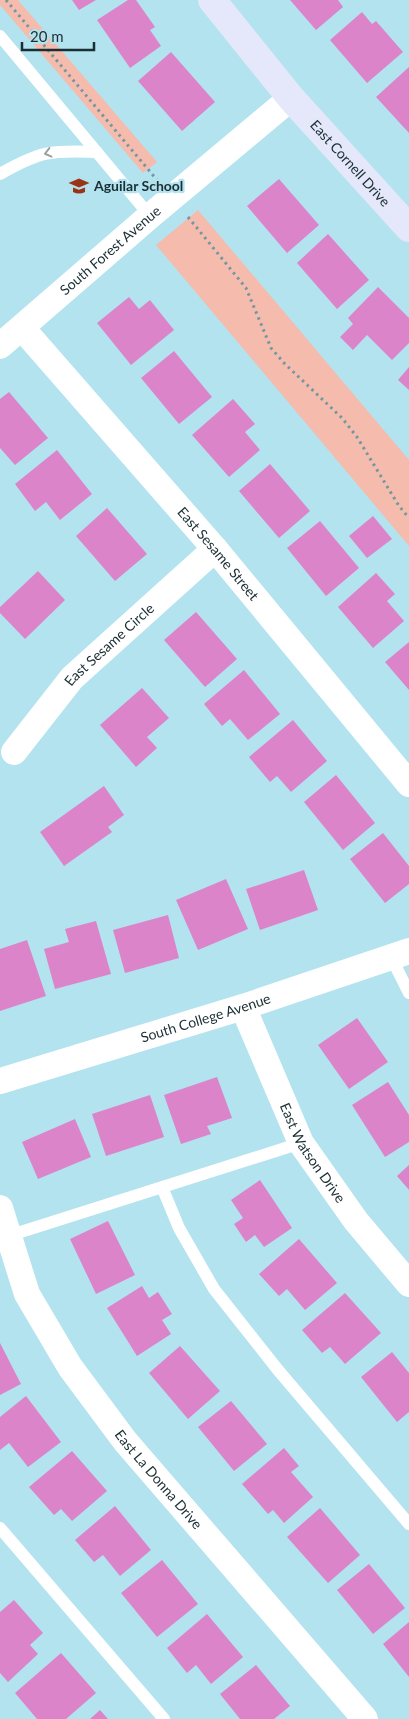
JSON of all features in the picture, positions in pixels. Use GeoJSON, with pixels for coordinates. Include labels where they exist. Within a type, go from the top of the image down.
{"type":"FeatureCollection","features":[{"type":"Feature","properties":{"kind":"street","name":"East Cornell Drive"},"geometry":{"type":"LineString","coordinates":[[212,0],[291,98],[409,228]]}},
{"type":"Feature","properties":{"kind":"street","name":"South Forest Avenue"},"geometry":{"type":"LineString","coordinates":[[0,346],[150,216],[291,98]]}},
{"type":"Feature","properties":{"kind":"street","name":"East Sesame Street"},"geometry":{"type":"LineString","coordinates":[[22,328],[215,549],[409,784]]}},
{"type":"Feature","properties":{"kind":"street","name":"East Sesame Circle"},"geometry":{"type":"LineString","coordinates":[[14,752],[72,678],[215,549]]}},
{"type":"Feature","properties":{"kind":"street","name":"South College Avenue"},"geometry":{"type":"LineString","coordinates":[[0,1081],[243,1007],[400,954]]}},
{"type":"Feature","properties":{"kind":"street","name":"East Watson Drive"},"geometry":{"type":"LineString","coordinates":[[243,1007],[301,1143],[356,1221],[409,1284]]}},
{"type":"Feature","properties":{"kind":"street","name":"East La Donna Drive"},"geometry":{"type":"LineString","coordinates":[[0,1208],[4,1237],[27,1294],[70,1367],[114,1426],[365,1719]]}},
{"type":"Feature","properties":{"kind":"lane"},"geometry":{"type":"LineString","coordinates":[[0,36],[150,216]]}},
{"type":"Feature","properties":{"kind":"lane"},"geometry":{"type":"LineString","coordinates":[[0,174],[29,157],[58,150],[97,152]]}},
{"type":"Feature","properties":{"kind":"lane"},"geometry":{"type":"LineString","coordinates":[[400,954],[409,993]]}},
{"type":"Feature","properties":{"kind":"lane"},"geometry":{"type":"LineString","coordinates":[[4,1237],[301,1143]]}},
{"type":"Feature","properties":{"kind":"lane"},"geometry":{"type":"LineString","coordinates":[[162,1187],[179,1228],[214,1289],[278,1370],[409,1524]]}},
{"type":"Feature","properties":{"kind":"lane"},"geometry":{"type":"LineString","coordinates":[[0,1528],[164,1719]]}},
{"type":"Feature","properties":{"kind":"path"},"geometry":{"type":"LineString","coordinates":[[6,0],[161,184]]}},
{"type":"Feature","properties":{"kind":"path"},"geometry":{"type":"LineString","coordinates":[[188,217],[246,288],[271,348],[285,364],[342,418],[357,437],[399,506],[409,518]]}},
{"type":"Feature","properties":{"kind":"shaded area"},"geometry":{"type":"Polygon","coordinates":[[[0,0],[18,0],[157,162],[143,173],[0,5],[0,0]]]}},
{"type":"Feature","properties":{"kind":"shaded area"},"geometry":{"type":"Polygon","coordinates":[[[198,210],[409,460],[409,546],[156,245],[198,210]]]}},
{"type":"Feature","properties":{"kind":"building"},"geometry":{"type":"Polygon","coordinates":[[[72,0],[96,0],[79,10],[72,0]]]}},
{"type":"Feature","properties":{"kind":"building"},"geometry":{"type":"Polygon","coordinates":[[[128,0],[136,0],[155,27],[150,30],[161,46],[130,68],[97,20],[128,0]]]}},
{"type":"Feature","properties":{"kind":"building"},"geometry":{"type":"Polygon","coordinates":[[[290,0],[338,0],[343,7],[316,30],[290,0]]]}},
{"type":"Feature","properties":{"kind":"building"},"geometry":{"type":"Polygon","coordinates":[[[362,12],[372,24],[376,21],[403,52],[367,83],[330,40],[362,12]]]}},
{"type":"Feature","properties":{"kind":"building"},"geometry":{"type":"Polygon","coordinates":[[[171,52],[215,102],[182,131],[138,81],[171,52]]]}},
{"type":"Feature","properties":{"kind":"building"},"geometry":{"type":"Polygon","coordinates":[[[409,67],[409,133],[376,97],[409,67]]]}},
{"type":"Feature","properties":{"kind":"building"},"geometry":{"type":"Polygon","coordinates":[[[279,179],[319,225],[287,253],[247,206],[279,179]]]}},
{"type":"Feature","properties":{"kind":"building"},"geometry":{"type":"Polygon","coordinates":[[[328,234],[369,280],[337,309],[297,263],[328,234]]]}},
{"type":"Feature","properties":{"kind":"building"},"geometry":{"type":"Polygon","coordinates":[[[378,287],[409,318],[409,343],[392,360],[367,335],[353,350],[340,337],[353,324],[348,318],[378,287]]]}},
{"type":"Feature","properties":{"kind":"building"},"geometry":{"type":"Polygon","coordinates":[[[129,297],[139,309],[150,300],[174,330],[131,365],[97,323],[129,297]]]}},
{"type":"Feature","properties":{"kind":"building"},"geometry":{"type":"Polygon","coordinates":[[[174,351],[212,397],[179,424],[141,378],[174,351]]]}},
{"type":"Feature","properties":{"kind":"building"},"geometry":{"type":"Polygon","coordinates":[[[409,367],[409,390],[398,380],[409,367]]]}},
{"type":"Feature","properties":{"kind":"building"},"geometry":{"type":"Polygon","coordinates":[[[9,392],[48,438],[15,465],[0,448],[0,399],[9,392]]]}},
{"type":"Feature","properties":{"kind":"building"},"geometry":{"type":"Polygon","coordinates":[[[233,399],[255,424],[245,432],[260,450],[229,477],[192,435],[233,399]]]}},
{"type":"Feature","properties":{"kind":"building"},"geometry":{"type":"Polygon","coordinates":[[[57,450],[92,494],[60,520],[46,502],[35,511],[15,484],[57,450]]]}},
{"type":"Feature","properties":{"kind":"building"},"geometry":{"type":"Polygon","coordinates":[[[270,464],[310,511],[279,538],[239,491],[270,464]]]}},
{"type":"Feature","properties":{"kind":"building"},"geometry":{"type":"Polygon","coordinates":[[[107,508],[147,554],[115,581],[76,536],[107,508]]]}},
{"type":"Feature","properties":{"kind":"building"},"geometry":{"type":"Polygon","coordinates":[[[373,516],[392,539],[367,558],[349,536],[373,516]]]}},
{"type":"Feature","properties":{"kind":"building"},"geometry":{"type":"Polygon","coordinates":[[[320,521],[359,568],[326,596],[287,548],[320,521]]]}},
{"type":"Feature","properties":{"kind":"building"},"geometry":{"type":"Polygon","coordinates":[[[38,571],[65,600],[25,639],[0,613],[0,607],[38,571]]]}},
{"type":"Feature","properties":{"kind":"building"},"geometry":{"type":"Polygon","coordinates":[[[376,573],[395,594],[387,601],[404,621],[373,648],[338,607],[376,573]]]}},
{"type":"Feature","properties":{"kind":"building"},"geometry":{"type":"Polygon","coordinates":[[[196,612],[237,659],[205,687],[164,640],[196,612]]]}},
{"type":"Feature","properties":{"kind":"building"},"geometry":{"type":"Polygon","coordinates":[[[409,642],[409,690],[385,662],[409,642]]]}},
{"type":"Feature","properties":{"kind":"building"},"geometry":{"type":"Polygon","coordinates":[[[244,670],[280,714],[248,740],[230,719],[222,726],[204,704],[244,670]]]}},
{"type":"Feature","properties":{"kind":"building"},"geometry":{"type":"Polygon","coordinates":[[[142,688],[169,718],[147,737],[157,748],[136,767],[100,725],[142,688]]]}},
{"type":"Feature","properties":{"kind":"building"},"geometry":{"type":"Polygon","coordinates":[[[293,720],[327,761],[291,792],[277,776],[270,782],[249,757],[293,720]]]}},
{"type":"Feature","properties":{"kind":"building"},"geometry":{"type":"Polygon","coordinates":[[[336,775],[375,823],[343,850],[304,802],[336,775]]]}},
{"type":"Feature","properties":{"kind":"building"},"geometry":{"type":"Polygon","coordinates":[[[104,786],[124,815],[108,827],[112,832],[64,866],[40,832],[104,786]]]}},
{"type":"Feature","properties":{"kind":"building"},"geometry":{"type":"Polygon","coordinates":[[[383,833],[409,866],[409,884],[385,903],[350,859],[383,833]]]}},
{"type":"Feature","properties":{"kind":"building"},"geometry":{"type":"Polygon","coordinates":[[[304,870],[318,910],[260,930],[246,889],[304,870]]]}},
{"type":"Feature","properties":{"kind":"building"},"geometry":{"type":"Polygon","coordinates":[[[226,879],[248,929],[198,950],[176,900],[226,879]]]}},
{"type":"Feature","properties":{"kind":"building"},"geometry":{"type":"Polygon","coordinates":[[[168,915],[179,958],[125,973],[113,930],[168,915]]]}},
{"type":"Feature","properties":{"kind":"building"},"geometry":{"type":"Polygon","coordinates":[[[96,921],[111,974],[55,989],[44,949],[69,942],[65,929],[96,921]]]}},
{"type":"Feature","properties":{"kind":"building"},"geometry":{"type":"Polygon","coordinates":[[[27,940],[46,996],[0,1011],[0,949],[27,940]]]}},
{"type":"Feature","properties":{"kind":"building"},"geometry":{"type":"Polygon","coordinates":[[[357,1018],[388,1062],[349,1089],[318,1045],[357,1018]]]}},
{"type":"Feature","properties":{"kind":"building"},"geometry":{"type":"Polygon","coordinates":[[[217,1077],[232,1118],[207,1126],[211,1134],[181,1144],[164,1095],[217,1077]]]}},
{"type":"Feature","properties":{"kind":"building"},"geometry":{"type":"Polygon","coordinates":[[[388,1082],[409,1115],[409,1142],[385,1157],[352,1105],[388,1082]]]}},
{"type":"Feature","properties":{"kind":"building"},"geometry":{"type":"Polygon","coordinates":[[[150,1095],[164,1137],[106,1156],[92,1114],[150,1095]]]}},
{"type":"Feature","properties":{"kind":"building"},"geometry":{"type":"Polygon","coordinates":[[[75,1119],[91,1157],[38,1179],[22,1142],[75,1119]]]}},
{"type":"Feature","properties":{"kind":"building"},"geometry":{"type":"Polygon","coordinates":[[[409,1165],[409,1190],[397,1176],[409,1165]]]}},
{"type":"Feature","properties":{"kind":"building"},"geometry":{"type":"Polygon","coordinates":[[[260,1180],[292,1228],[264,1247],[255,1235],[246,1242],[234,1224],[243,1218],[231,1200],[260,1180]]]}},
{"type":"Feature","properties":{"kind":"building"},"geometry":{"type":"Polygon","coordinates":[[[108,1221],[135,1275],[96,1294],[70,1239],[108,1221]]]}},
{"type":"Feature","properties":{"kind":"building"},"geometry":{"type":"Polygon","coordinates":[[[299,1239],[337,1283],[305,1310],[287,1289],[279,1296],[259,1274],[299,1239]]]}},
{"type":"Feature","properties":{"kind":"building"},"geometry":{"type":"Polygon","coordinates":[[[142,1286],[149,1298],[158,1292],[172,1314],[162,1320],[171,1334],[137,1356],[107,1308],[142,1286]]]}},
{"type":"Feature","properties":{"kind":"building"},"geometry":{"type":"Polygon","coordinates":[[[345,1293],[381,1333],[345,1364],[330,1347],[322,1353],[302,1330],[345,1293]]]}},
{"type":"Feature","properties":{"kind":"building"},"geometry":{"type":"Polygon","coordinates":[[[0,1343],[21,1384],[0,1395],[0,1343]]]}},
{"type":"Feature","properties":{"kind":"building"},"geometry":{"type":"Polygon","coordinates":[[[180,1346],[220,1391],[188,1419],[149,1373],[180,1346]]]}},
{"type":"Feature","properties":{"kind":"building"},"geometry":{"type":"Polygon","coordinates":[[[392,1352],[409,1373],[409,1412],[397,1422],[361,1377],[392,1352]]]}},
{"type":"Feature","properties":{"kind":"building"},"geometry":{"type":"Polygon","coordinates":[[[26,1396],[61,1442],[28,1467],[9,1443],[0,1450],[0,1417],[26,1396]]]}},
{"type":"Feature","properties":{"kind":"building"},"geometry":{"type":"Polygon","coordinates":[[[231,1401],[267,1444],[234,1471],[198,1427],[231,1401]]]}},
{"type":"Feature","properties":{"kind":"building"},"geometry":{"type":"Polygon","coordinates":[[[284,1448],[299,1466],[291,1472],[313,1497],[284,1523],[273,1510],[268,1514],[242,1484],[284,1448]]]}},
{"type":"Feature","properties":{"kind":"building"},"geometry":{"type":"Polygon","coordinates":[[[72,1451],[107,1491],[72,1521],[61,1509],[54,1515],[29,1487],[72,1451]]]}},
{"type":"Feature","properties":{"kind":"building"},"geometry":{"type":"Polygon","coordinates":[[[115,1506],[151,1550],[120,1576],[103,1555],[94,1562],[75,1540],[115,1506]]]}},
{"type":"Feature","properties":{"kind":"building"},"geometry":{"type":"Polygon","coordinates":[[[320,1508],[360,1555],[328,1583],[287,1537],[320,1508]]]}},
{"type":"Feature","properties":{"kind":"building"},"geometry":{"type":"Polygon","coordinates":[[[162,1560],[198,1604],[157,1637],[121,1593],[162,1560]]]}},
{"type":"Feature","properties":{"kind":"building"},"geometry":{"type":"Polygon","coordinates":[[[369,1564],[405,1608],[373,1634],[337,1590],[369,1564]]]}},
{"type":"Feature","properties":{"kind":"building"},"geometry":{"type":"Polygon","coordinates":[[[14,1600],[43,1633],[30,1645],[38,1654],[8,1682],[0,1673],[0,1612],[14,1600]]]}},
{"type":"Feature","properties":{"kind":"building"},"geometry":{"type":"Polygon","coordinates":[[[207,1614],[243,1657],[211,1684],[196,1665],[187,1673],[167,1648],[207,1614]]]}},
{"type":"Feature","properties":{"kind":"building"},"geometry":{"type":"Polygon","coordinates":[[[409,1622],[409,1677],[383,1644],[409,1622]]]}},
{"type":"Feature","properties":{"kind":"building"},"geometry":{"type":"Polygon","coordinates":[[[61,1653],[96,1693],[66,1719],[37,1719],[15,1693],[61,1653]]]}},
{"type":"Feature","properties":{"kind":"building"},"geometry":{"type":"Polygon","coordinates":[[[256,1665],[290,1706],[274,1719],[240,1719],[220,1694],[256,1665]]]}},
{"type":"Feature","properties":{"kind":"building"},"geometry":{"type":"Polygon","coordinates":[[[100,1710],[108,1719],[90,1719],[100,1710]]]}},
{"type":"Feature","properties":{"kind":"place","name":"Aguilar School"},"geometry":{"type":"Point","coordinates":[79,186]}}]}
